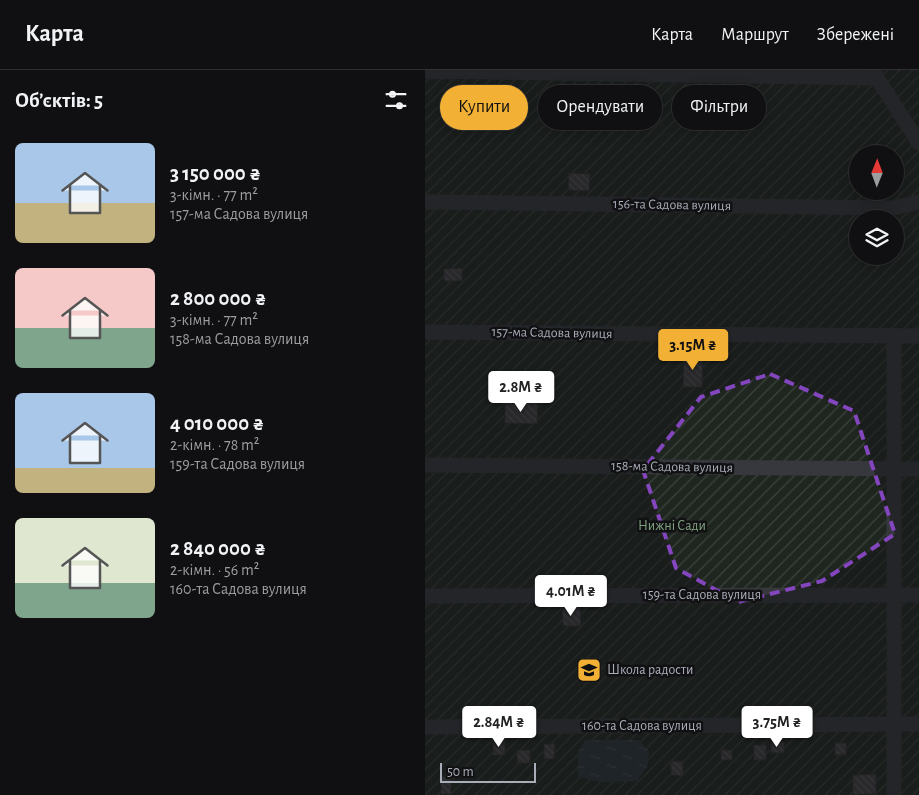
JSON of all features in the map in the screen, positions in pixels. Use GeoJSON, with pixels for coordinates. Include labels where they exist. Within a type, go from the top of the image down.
{"type":"FeatureCollection","features":[{"type":"Feature","properties":{"kind":"street"},"geometry":{"type":"LineString","coordinates":[[425,71],[874,74],[919,143]]}},
{"type":"Feature","properties":{"kind":"street","name":"156-та Садова вулиця"},"geometry":{"type":"LineString","coordinates":[[425,202],[892,208],[919,202]]}},
{"type":"Feature","properties":{"kind":"street","name":"157-ма Садова вулиця"},"geometry":{"type":"LineString","coordinates":[[425,332],[919,336]]}},
{"type":"Feature","properties":{"kind":"street"},"geometry":{"type":"LineString","coordinates":[[894,337],[895,795]]}},
{"type":"Feature","properties":{"kind":"street","name":"158-ма Садова вулиця"},"geometry":{"type":"LineString","coordinates":[[425,464],[919,469]]}},
{"type":"Feature","properties":{"kind":"street","name":"159-та Садова вулиця"},"geometry":{"type":"LineString","coordinates":[[425,596],[919,595]]}},
{"type":"Feature","properties":{"kind":"street","name":"160-та Садова вулиця"},"geometry":{"type":"LineString","coordinates":[[425,727],[919,724]]}},
{"type":"Feature","properties":{"kind":"highlighted area"},"geometry":{"type":"Polygon","coordinates":[[[770,374],[854,411],[895,534],[822,581],[738,602],[676,568],[643,470],[701,397],[770,374]]]}},
{"type":"Feature","properties":{"kind":"green space","name":"Нижні Сади"},"geometry":{"type":"Polygon","coordinates":[[[425,70],[919,70],[919,795],[425,795],[425,70]]]}},
{"type":"Feature","properties":{"kind":"water"},"geometry":{"type":"Polygon","coordinates":[[[585,740],[639,740],[649,751],[648,765],[637,781],[600,782],[578,777],[578,752],[585,740]]]}},
{"type":"Feature","properties":{"kind":"building"},"geometry":{"type":"Polygon","coordinates":[[[569,173],[590,174],[589,191],[568,190],[569,173]]]}},
{"type":"Feature","properties":{"kind":"building"},"geometry":{"type":"Polygon","coordinates":[[[462,268],[462,281],[444,281],[444,269],[462,268]]]}},
{"type":"Feature","properties":{"kind":"building"},"geometry":{"type":"Polygon","coordinates":[[[684,356],[703,356],[702,387],[683,387],[684,356]]]}},
{"type":"Feature","properties":{"kind":"building"},"geometry":{"type":"Polygon","coordinates":[[[505,402],[538,402],[537,424],[505,423],[505,402]]]}},
{"type":"Feature","properties":{"kind":"building"},"geometry":{"type":"Polygon","coordinates":[[[562,608],[580,608],[581,626],[563,626],[562,608]]]}},
{"type":"Feature","properties":{"kind":"building"},"geometry":{"type":"Polygon","coordinates":[[[493,741],[505,741],[505,755],[493,755],[493,741]]]}},
{"type":"Feature","properties":{"kind":"building"},"geometry":{"type":"Polygon","coordinates":[[[771,742],[784,742],[784,753],[771,753],[771,742]]]}},
{"type":"Feature","properties":{"kind":"building"},"geometry":{"type":"Polygon","coordinates":[[[835,743],[846,743],[846,755],[835,755],[835,743]]]}},
{"type":"Feature","properties":{"kind":"building"},"geometry":{"type":"Polygon","coordinates":[[[544,744],[555,744],[554,759],[544,759],[544,744]]]}},
{"type":"Feature","properties":{"kind":"building"},"geometry":{"type":"Polygon","coordinates":[[[754,745],[766,745],[766,760],[754,760],[754,745]]]}},
{"type":"Feature","properties":{"kind":"building"},"geometry":{"type":"Polygon","coordinates":[[[517,750],[530,750],[530,763],[517,763],[517,750]]]}},
{"type":"Feature","properties":{"kind":"building"},"geometry":{"type":"Polygon","coordinates":[[[721,750],[732,750],[732,760],[721,760],[721,750]]]}},
{"type":"Feature","properties":{"kind":"building"},"geometry":{"type":"Polygon","coordinates":[[[671,761],[683,762],[683,776],[671,775],[671,761]]]}},
{"type":"Feature","properties":{"kind":"building"},"geometry":{"type":"Polygon","coordinates":[[[876,774],[876,794],[853,795],[853,775],[876,774]]]}},
{"type":"Feature","properties":{"kind":"building"},"geometry":{"type":"Polygon","coordinates":[[[441,777],[451,777],[451,794],[441,794],[441,777]]]}},
{"type":"Feature","properties":{"kind":"place","name":"Школа радости"},"geometry":{"type":"Point","coordinates":[589,670]}}]}
